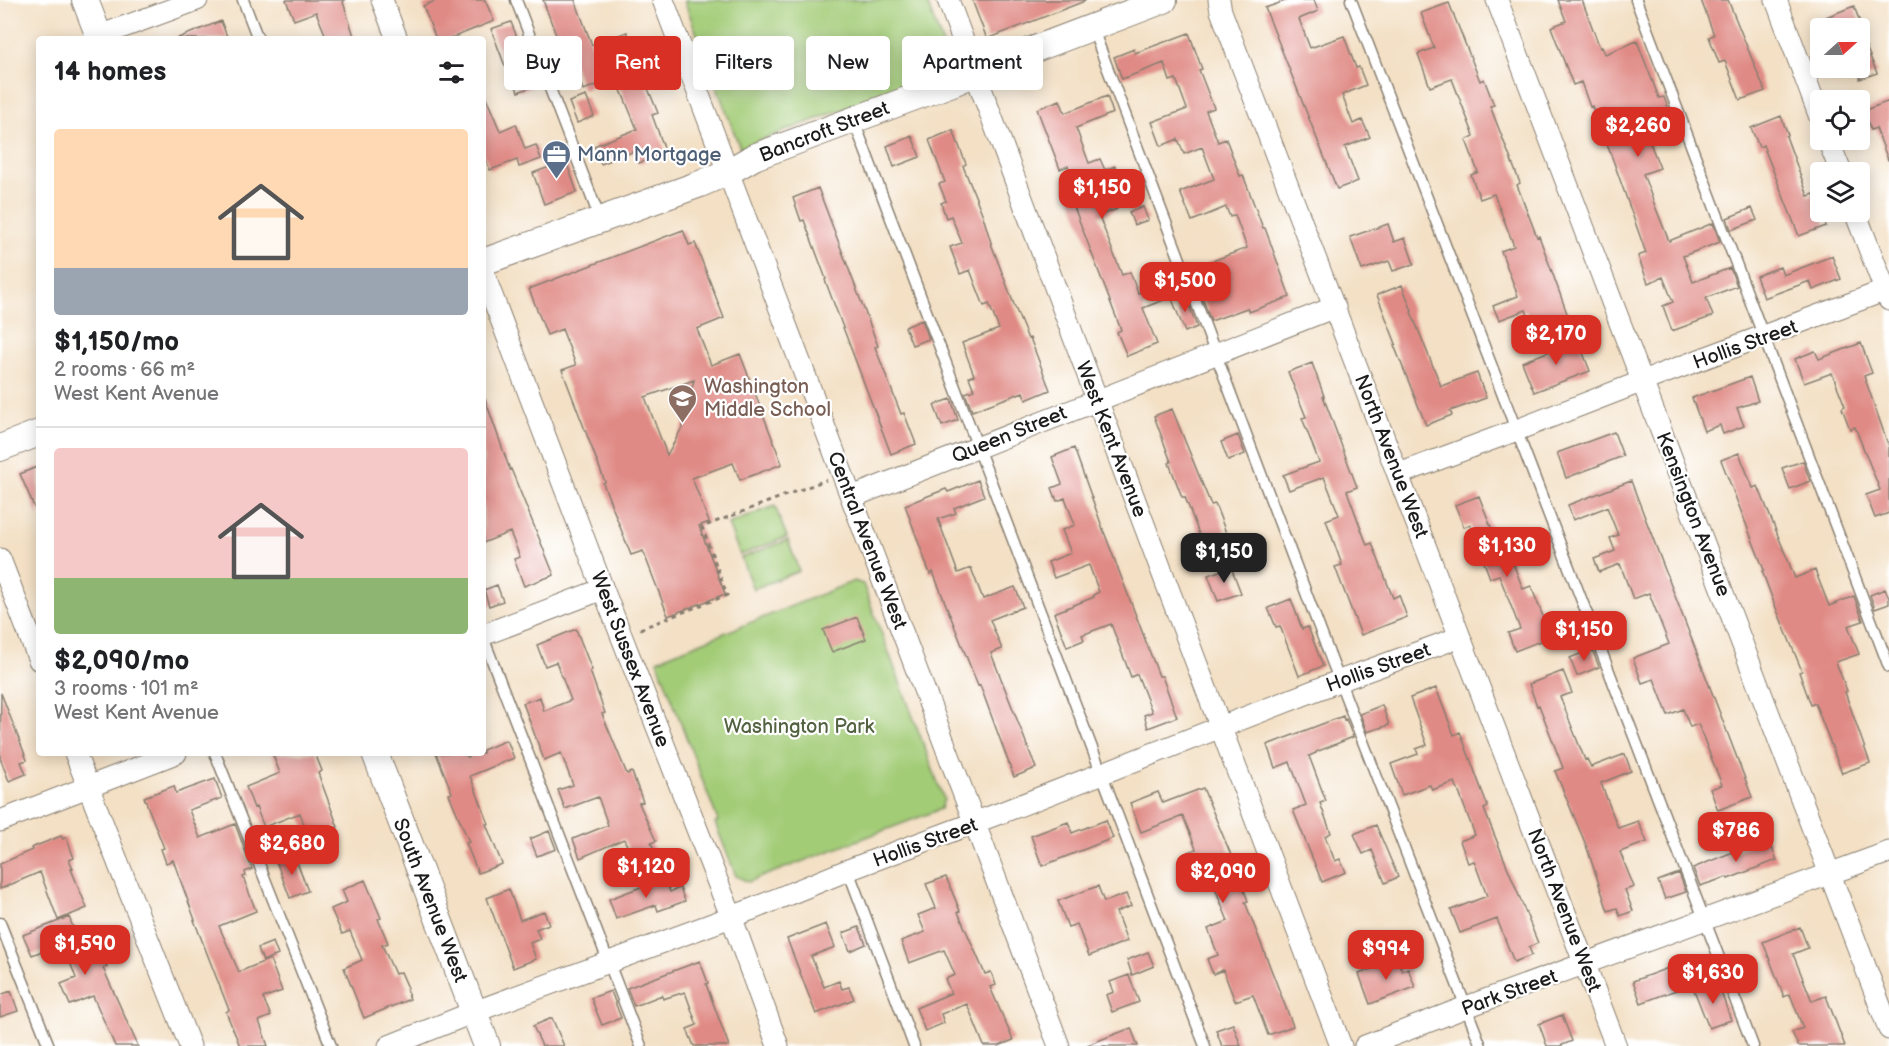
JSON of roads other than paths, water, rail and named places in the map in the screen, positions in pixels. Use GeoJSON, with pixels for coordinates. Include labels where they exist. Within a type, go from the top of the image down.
{"type":"FeatureCollection","features":[{"type":"Feature","properties":{"kind":"street"},"geometry":{"type":"LineString","coordinates":[[85,0],[98,36]]}},
{"type":"Feature","properties":{"kind":"street"},"geometry":{"type":"LineString","coordinates":[[104,36],[197,0]]}},
{"type":"Feature","properties":{"kind":"street"},"geometry":{"type":"LineString","coordinates":[[382,0],[396,36]]}},
{"type":"Feature","properties":{"kind":"street","name":"Central Avenue West"},"geometry":{"type":"LineString","coordinates":[[663,0],[1059,1046]]}},
{"type":"Feature","properties":{"kind":"street","name":"West Kent Avenue"},"geometry":{"type":"LineString","coordinates":[[948,0],[962,36]]}},
{"type":"Feature","properties":{"kind":"street","name":"Bancroft Street"},"geometry":{"type":"LineString","coordinates":[[1043,46],[1164,0]]}},
{"type":"Feature","properties":{"kind":"street","name":"North Avenue West"},"geometry":{"type":"LineString","coordinates":[[1219,0],[1616,1046]]}},
{"type":"Feature","properties":{"kind":"street","name":"Kensington Avenue"},"geometry":{"type":"LineString","coordinates":[[1497,0],[1889,1029]]}},
{"type":"Feature","properties":{"kind":"street"},"geometry":{"type":"LineString","coordinates":[[1776,0],[1810,91]]}},
{"type":"Feature","properties":{"kind":"street","name":"Bancroft Street"},"geometry":{"type":"LineString","coordinates":[[486,261],[700,184],[754,157],[934,90]]}},
{"type":"Feature","properties":{"kind":"street","name":"West Kent Avenue"},"geometry":{"type":"LineString","coordinates":[[983,90],[1341,1046]]}},
{"type":"Feature","properties":{"kind":"street"},"geometry":{"type":"LineString","coordinates":[[1859,222],[1888,293]]}},
{"type":"Feature","properties":{"kind":"street","name":"West Sussex Avenue"},"geometry":{"type":"LineString","coordinates":[[486,280],[603,589],[731,916],[778,1046]]}},
{"type":"Feature","properties":{"kind":"street","name":"Hollis Street"},"geometry":{"type":"LineString","coordinates":[[1399,474],[1643,381],[1888,293]]}},
{"type":"Feature","properties":{"kind":"street","name":"Queen Street"},"geometry":{"type":"LineString","coordinates":[[852,497],[1335,307]]}},
{"type":"Feature","properties":{"kind":"street"},"geometry":{"type":"LineString","coordinates":[[0,448],[36,434]]}},
{"type":"Feature","properties":{"kind":"street"},"geometry":{"type":"LineString","coordinates":[[0,558],[36,652]]}},
{"type":"Feature","properties":{"kind":"street"},"geometry":{"type":"LineString","coordinates":[[486,635],[603,589]]}},
{"type":"Feature","properties":{"kind":"street","name":"Hollis Street"},"geometry":{"type":"LineString","coordinates":[[389,1046],[1339,681],[1460,637]]}},
{"type":"Feature","properties":{"kind":"street"},"geometry":{"type":"LineString","coordinates":[[76,756],[190,1046]]}},
{"type":"Feature","properties":{"kind":"street"},"geometry":{"type":"LineString","coordinates":[[0,820],[168,756]]}},
{"type":"Feature","properties":{"kind":"street","name":"South Avenue West"},"geometry":{"type":"LineString","coordinates":[[376,756],[487,1046]]}},
{"type":"Feature","properties":{"kind":"street","name":"Park Street"},"geometry":{"type":"LineString","coordinates":[[1365,1046],[1889,852]]}},
{"type":"Feature","properties":{"kind":"lane"},"geometry":{"type":"LineString","coordinates":[[243,0],[257,36]]}},
{"type":"Feature","properties":{"kind":"lane"},"geometry":{"type":"LineString","coordinates":[[516,0],[600,219]]}},
{"type":"Feature","properties":{"kind":"lane"},"geometry":{"type":"LineString","coordinates":[[1351,0],[1753,1046]]}},
{"type":"Feature","properties":{"kind":"lane"},"geometry":{"type":"LineString","coordinates":[[1636,0],[1889,667]]}},
{"type":"Feature","properties":{"kind":"lane"},"geometry":{"type":"LineString","coordinates":[[1092,27],[1339,681],[1481,1046]]}},
{"type":"Feature","properties":{"kind":"lane"},"geometry":{"type":"LineString","coordinates":[[854,120],[1205,1046]]}},
{"type":"Feature","properties":{"kind":"lane"},"geometry":{"type":"LineString","coordinates":[[486,644],[641,1046]]}},
{"type":"Feature","properties":{"kind":"lane"},"geometry":{"type":"LineString","coordinates":[[216,756],[331,1046]]}},
{"type":"Feature","properties":{"kind":"lane"},"geometry":{"type":"LineString","coordinates":[[848,870],[914,1046]]}},
{"type":"Feature","properties":{"kind":"lane"},"geometry":{"type":"LineString","coordinates":[[0,922],[49,1046]]}},
{"type":"Feature","properties":{"kind":"place","name":"Mann Mortgage"},"geometry":{"type":"Point","coordinates":[556,180]}},
{"type":"Feature","properties":{"kind":"place","name":"Washington Middle School"},"geometry":{"type":"Point","coordinates":[683,424]}},
{"type":"Feature","properties":{"kind":"park label","name":"Washington Park"},"geometry":{"type":"Point","coordinates":[799,726]}}]}
